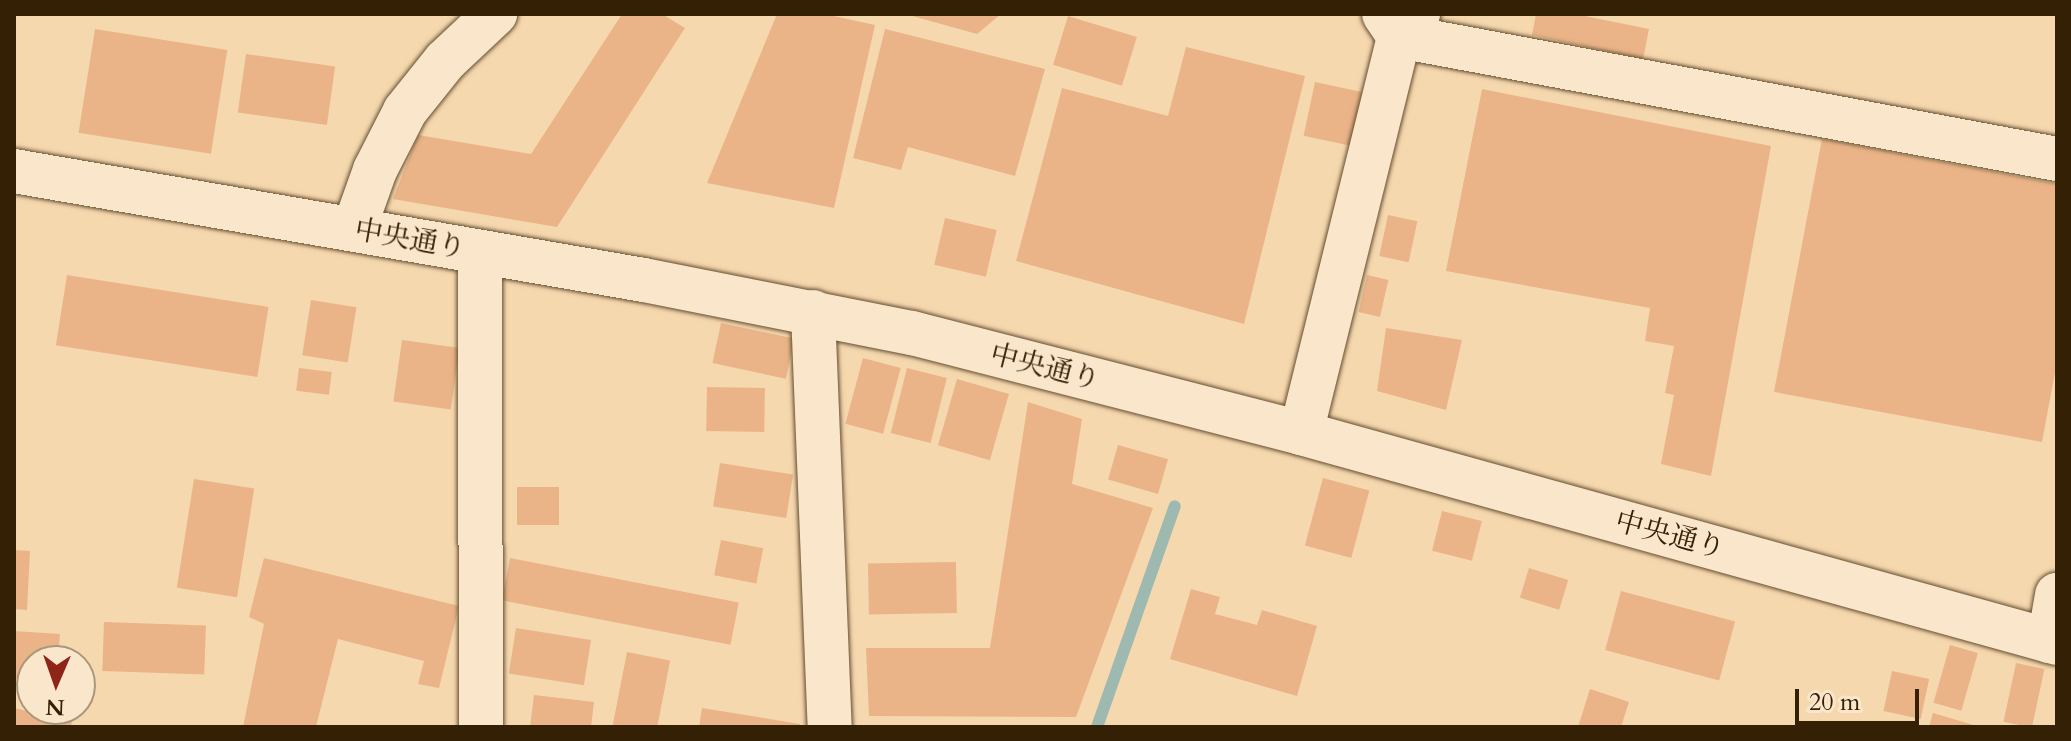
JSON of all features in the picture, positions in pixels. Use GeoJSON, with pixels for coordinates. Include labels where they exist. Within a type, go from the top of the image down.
{"type":"FeatureCollection","features":[{"type":"Feature","properties":{"kind":"street"},"geometry":{"type":"LineString","coordinates":[[354,229],[375,170],[405,111],[445,61],[495,14]]}},
{"type":"Feature","properties":{"kind":"street"},"geometry":{"type":"LineString","coordinates":[[1301,433],[1400,21],[2057,159]]}},
{"type":"Feature","properties":{"kind":"street","name":"中央通り"},"geometry":{"type":"LineString","coordinates":[[14,171],[354,229],[813,312],[912,333],[1301,433],[2053,642]]}},
{"type":"Feature","properties":{"kind":"street"},"geometry":{"type":"LineString","coordinates":[[480,252],[481,727]]}},
{"type":"Feature","properties":{"kind":"street"},"geometry":{"type":"LineString","coordinates":[[813,312],[830,727]]}},
{"type":"Feature","properties":{"kind":"street"},"geometry":{"type":"LineString","coordinates":[[2053,642],[2057,595]]}},
{"type":"Feature","properties":{"kind":"building"},"geometry":{"type":"Polygon","coordinates":[[[622,14],[662,14],[685,28],[557,227],[393,199],[418,135],[531,154],[622,14]]]}},
{"type":"Feature","properties":{"kind":"building"},"geometry":{"type":"Polygon","coordinates":[[[777,14],[825,14],[875,25],[834,208],[707,183],[777,14]]]}},
{"type":"Feature","properties":{"kind":"building"},"geometry":{"type":"Polygon","coordinates":[[[905,14],[1001,14],[977,34],[905,14]]]}},
{"type":"Feature","properties":{"kind":"building"},"geometry":{"type":"Polygon","coordinates":[[[1536,14],[1575,14],[1649,29],[1643,59],[1532,35],[1536,14]]]}},
{"type":"Feature","properties":{"kind":"building"},"geometry":{"type":"Polygon","coordinates":[[[1068,16],[1137,37],[1122,86],[1053,65],[1068,16]]]}},
{"type":"Feature","properties":{"kind":"building"},"geometry":{"type":"Polygon","coordinates":[[[95,29],[227,50],[211,154],[79,133],[95,29]]]}},
{"type":"Feature","properties":{"kind":"building"},"geometry":{"type":"Polygon","coordinates":[[[885,29],[1045,69],[1015,176],[908,147],[901,170],[853,158],[885,29]]]}},
{"type":"Feature","properties":{"kind":"building"},"geometry":{"type":"Polygon","coordinates":[[[1186,47],[1305,76],[1244,324],[1016,261],[1062,88],[1168,116],[1186,47]]]}},
{"type":"Feature","properties":{"kind":"building"},"geometry":{"type":"Polygon","coordinates":[[[246,54],[335,67],[327,125],[238,112],[246,54]]]}},
{"type":"Feature","properties":{"kind":"building"},"geometry":{"type":"Polygon","coordinates":[[[1315,82],[1362,92],[1351,146],[1304,136],[1315,82]]]}},
{"type":"Feature","properties":{"kind":"building"},"geometry":{"type":"Polygon","coordinates":[[[1482,89],[1771,146],[1711,476],[1661,464],[1674,395],[1665,393],[1674,346],[1645,341],[1650,308],[1446,271],[1482,89]]]}},
{"type":"Feature","properties":{"kind":"building"},"geometry":{"type":"Polygon","coordinates":[[[1822,139],[2057,184],[2057,362],[2042,442],[1774,392],[1822,139]]]}},
{"type":"Feature","properties":{"kind":"building"},"geometry":{"type":"Polygon","coordinates":[[[1388,215],[1417,221],[1409,262],[1379,256],[1388,215]]]}},
{"type":"Feature","properties":{"kind":"building"},"geometry":{"type":"Polygon","coordinates":[[[945,218],[997,230],[986,277],[934,265],[945,218]]]}},
{"type":"Feature","properties":{"kind":"building"},"geometry":{"type":"Polygon","coordinates":[[[67,275],[268,307],[257,377],[56,345],[67,275]]]}},
{"type":"Feature","properties":{"kind":"building"},"geometry":{"type":"Polygon","coordinates":[[[1367,275],[1388,280],[1380,317],[1358,312],[1367,275]]]}},
{"type":"Feature","properties":{"kind":"building"},"geometry":{"type":"Polygon","coordinates":[[[311,300],[356,307],[348,363],[302,355],[311,300]]]}},
{"type":"Feature","properties":{"kind":"building"},"geometry":{"type":"Polygon","coordinates":[[[721,323],[794,339],[786,379],[712,363],[721,323]]]}},
{"type":"Feature","properties":{"kind":"building"},"geometry":{"type":"Polygon","coordinates":[[[1386,328],[1462,340],[1446,410],[1377,391],[1386,328]]]}},
{"type":"Feature","properties":{"kind":"building"},"geometry":{"type":"Polygon","coordinates":[[[402,340],[459,348],[451,409],[393,401],[402,340]]]}},
{"type":"Feature","properties":{"kind":"building"},"geometry":{"type":"Polygon","coordinates":[[[863,358],[901,368],[883,434],[845,424],[863,358]]]}},
{"type":"Feature","properties":{"kind":"building"},"geometry":{"type":"Polygon","coordinates":[[[299,368],[332,372],[329,395],[296,391],[299,368]]]}},
{"type":"Feature","properties":{"kind":"building"},"geometry":{"type":"Polygon","coordinates":[[[907,368],[947,378],[931,443],[891,433],[907,368]]]}},
{"type":"Feature","properties":{"kind":"building"},"geometry":{"type":"Polygon","coordinates":[[[957,379],[1009,394],[990,460],[938,445],[957,379]]]}},
{"type":"Feature","properties":{"kind":"building"},"geometry":{"type":"Polygon","coordinates":[[[707,387],[765,388],[764,432],[706,431],[707,387]]]}},
{"type":"Feature","properties":{"kind":"building"},"geometry":{"type":"Polygon","coordinates":[[[1028,402],[1082,419],[1072,484],[1153,508],[1076,717],[869,716],[866,648],[990,648],[1028,402]]]}},
{"type":"Feature","properties":{"kind":"building"},"geometry":{"type":"Polygon","coordinates":[[[1118,445],[1168,459],[1158,494],[1108,480],[1118,445]]]}},
{"type":"Feature","properties":{"kind":"building"},"geometry":{"type":"Polygon","coordinates":[[[720,463],[793,475],[786,518],[713,506],[720,463]]]}},
{"type":"Feature","properties":{"kind":"building"},"geometry":{"type":"Polygon","coordinates":[[[1323,478],[1369,490],[1351,558],[1305,546],[1323,478]]]}},
{"type":"Feature","properties":{"kind":"building"},"geometry":{"type":"Polygon","coordinates":[[[194,479],[254,489],[237,597],[177,588],[194,479]]]}},
{"type":"Feature","properties":{"kind":"building"},"geometry":{"type":"Polygon","coordinates":[[[517,487],[559,487],[559,525],[517,525],[517,487]]]}},
{"type":"Feature","properties":{"kind":"building"},"geometry":{"type":"Polygon","coordinates":[[[1442,511],[1482,521],[1472,561],[1432,551],[1442,511]]]}},
{"type":"Feature","properties":{"kind":"building"},"geometry":{"type":"Polygon","coordinates":[[[721,540],[763,548],[756,584],[714,575],[721,540]]]}},
{"type":"Feature","properties":{"kind":"building"},"geometry":{"type":"Polygon","coordinates":[[[14,550],[30,551],[27,610],[14,609],[14,550]]]}},
{"type":"Feature","properties":{"kind":"building"},"geometry":{"type":"Polygon","coordinates":[[[264,558],[459,606],[439,688],[418,684],[424,661],[338,639],[316,727],[243,727],[264,624],[249,617],[264,558]]]}},
{"type":"Feature","properties":{"kind":"building"},"geometry":{"type":"Polygon","coordinates":[[[510,558],[739,602],[731,645],[502,600],[510,558]]]}},
{"type":"Feature","properties":{"kind":"building"},"geometry":{"type":"Polygon","coordinates":[[[956,562],[957,613],[869,615],[868,564],[956,562]]]}},
{"type":"Feature","properties":{"kind":"building"},"geometry":{"type":"Polygon","coordinates":[[[1529,568],[1568,580],[1559,610],[1520,598],[1529,568]]]}},
{"type":"Feature","properties":{"kind":"building"},"geometry":{"type":"Polygon","coordinates":[[[1191,589],[1220,597],[1215,614],[1257,625],[1262,610],[1317,626],[1297,696],[1170,659],[1191,589]]]}},
{"type":"Feature","properties":{"kind":"building"},"geometry":{"type":"Polygon","coordinates":[[[1621,591],[1735,622],[1719,680],[1605,650],[1621,591]]]}},
{"type":"Feature","properties":{"kind":"building"},"geometry":{"type":"Polygon","coordinates":[[[104,622],[206,626],[204,675],[102,671],[104,622]]]}},
{"type":"Feature","properties":{"kind":"building"},"geometry":{"type":"Polygon","coordinates":[[[516,628],[591,640],[584,685],[509,673],[516,628]]]}},
{"type":"Feature","properties":{"kind":"building"},"geometry":{"type":"Polygon","coordinates":[[[14,631],[60,634],[59,645],[16,645],[14,678],[14,631]]]}},
{"type":"Feature","properties":{"kind":"building"},"geometry":{"type":"Polygon","coordinates":[[[1950,645],[1978,653],[1961,711],[1933,703],[1950,645]]]}},
{"type":"Feature","properties":{"kind":"building"},"geometry":{"type":"Polygon","coordinates":[[[627,652],[670,660],[657,727],[612,727],[627,652]]]}},
{"type":"Feature","properties":{"kind":"building"},"geometry":{"type":"Polygon","coordinates":[[[2016,663],[2044,669],[2032,727],[2004,722],[2016,663]]]}},
{"type":"Feature","properties":{"kind":"building"},"geometry":{"type":"Polygon","coordinates":[[[1892,671],[1929,679],[1921,719],[1883,711],[1892,671]]]}},
{"type":"Feature","properties":{"kind":"building"},"geometry":{"type":"Polygon","coordinates":[[[1590,689],[1629,702],[1621,727],[1578,727],[1590,689]]]}},
{"type":"Feature","properties":{"kind":"building"},"geometry":{"type":"Polygon","coordinates":[[[534,695],[594,702],[591,727],[530,727],[534,695]]]}},
{"type":"Feature","properties":{"kind":"building"},"geometry":{"type":"Polygon","coordinates":[[[14,708],[16,725],[71,725],[71,727],[14,727],[14,708]]]}},
{"type":"Feature","properties":{"kind":"building"},"geometry":{"type":"Polygon","coordinates":[[[702,708],[800,724],[800,727],[699,727],[702,708]]]}},
{"type":"Feature","properties":{"kind":"building"},"geometry":{"type":"Polygon","coordinates":[[[1933,713],[1977,726],[1977,727],[1929,727],[1933,713]]]}},
{"type":"Feature","properties":{"kind":"waterway"},"geometry":{"type":"LineString","coordinates":[[1097,727],[1175,506]]}}]}
